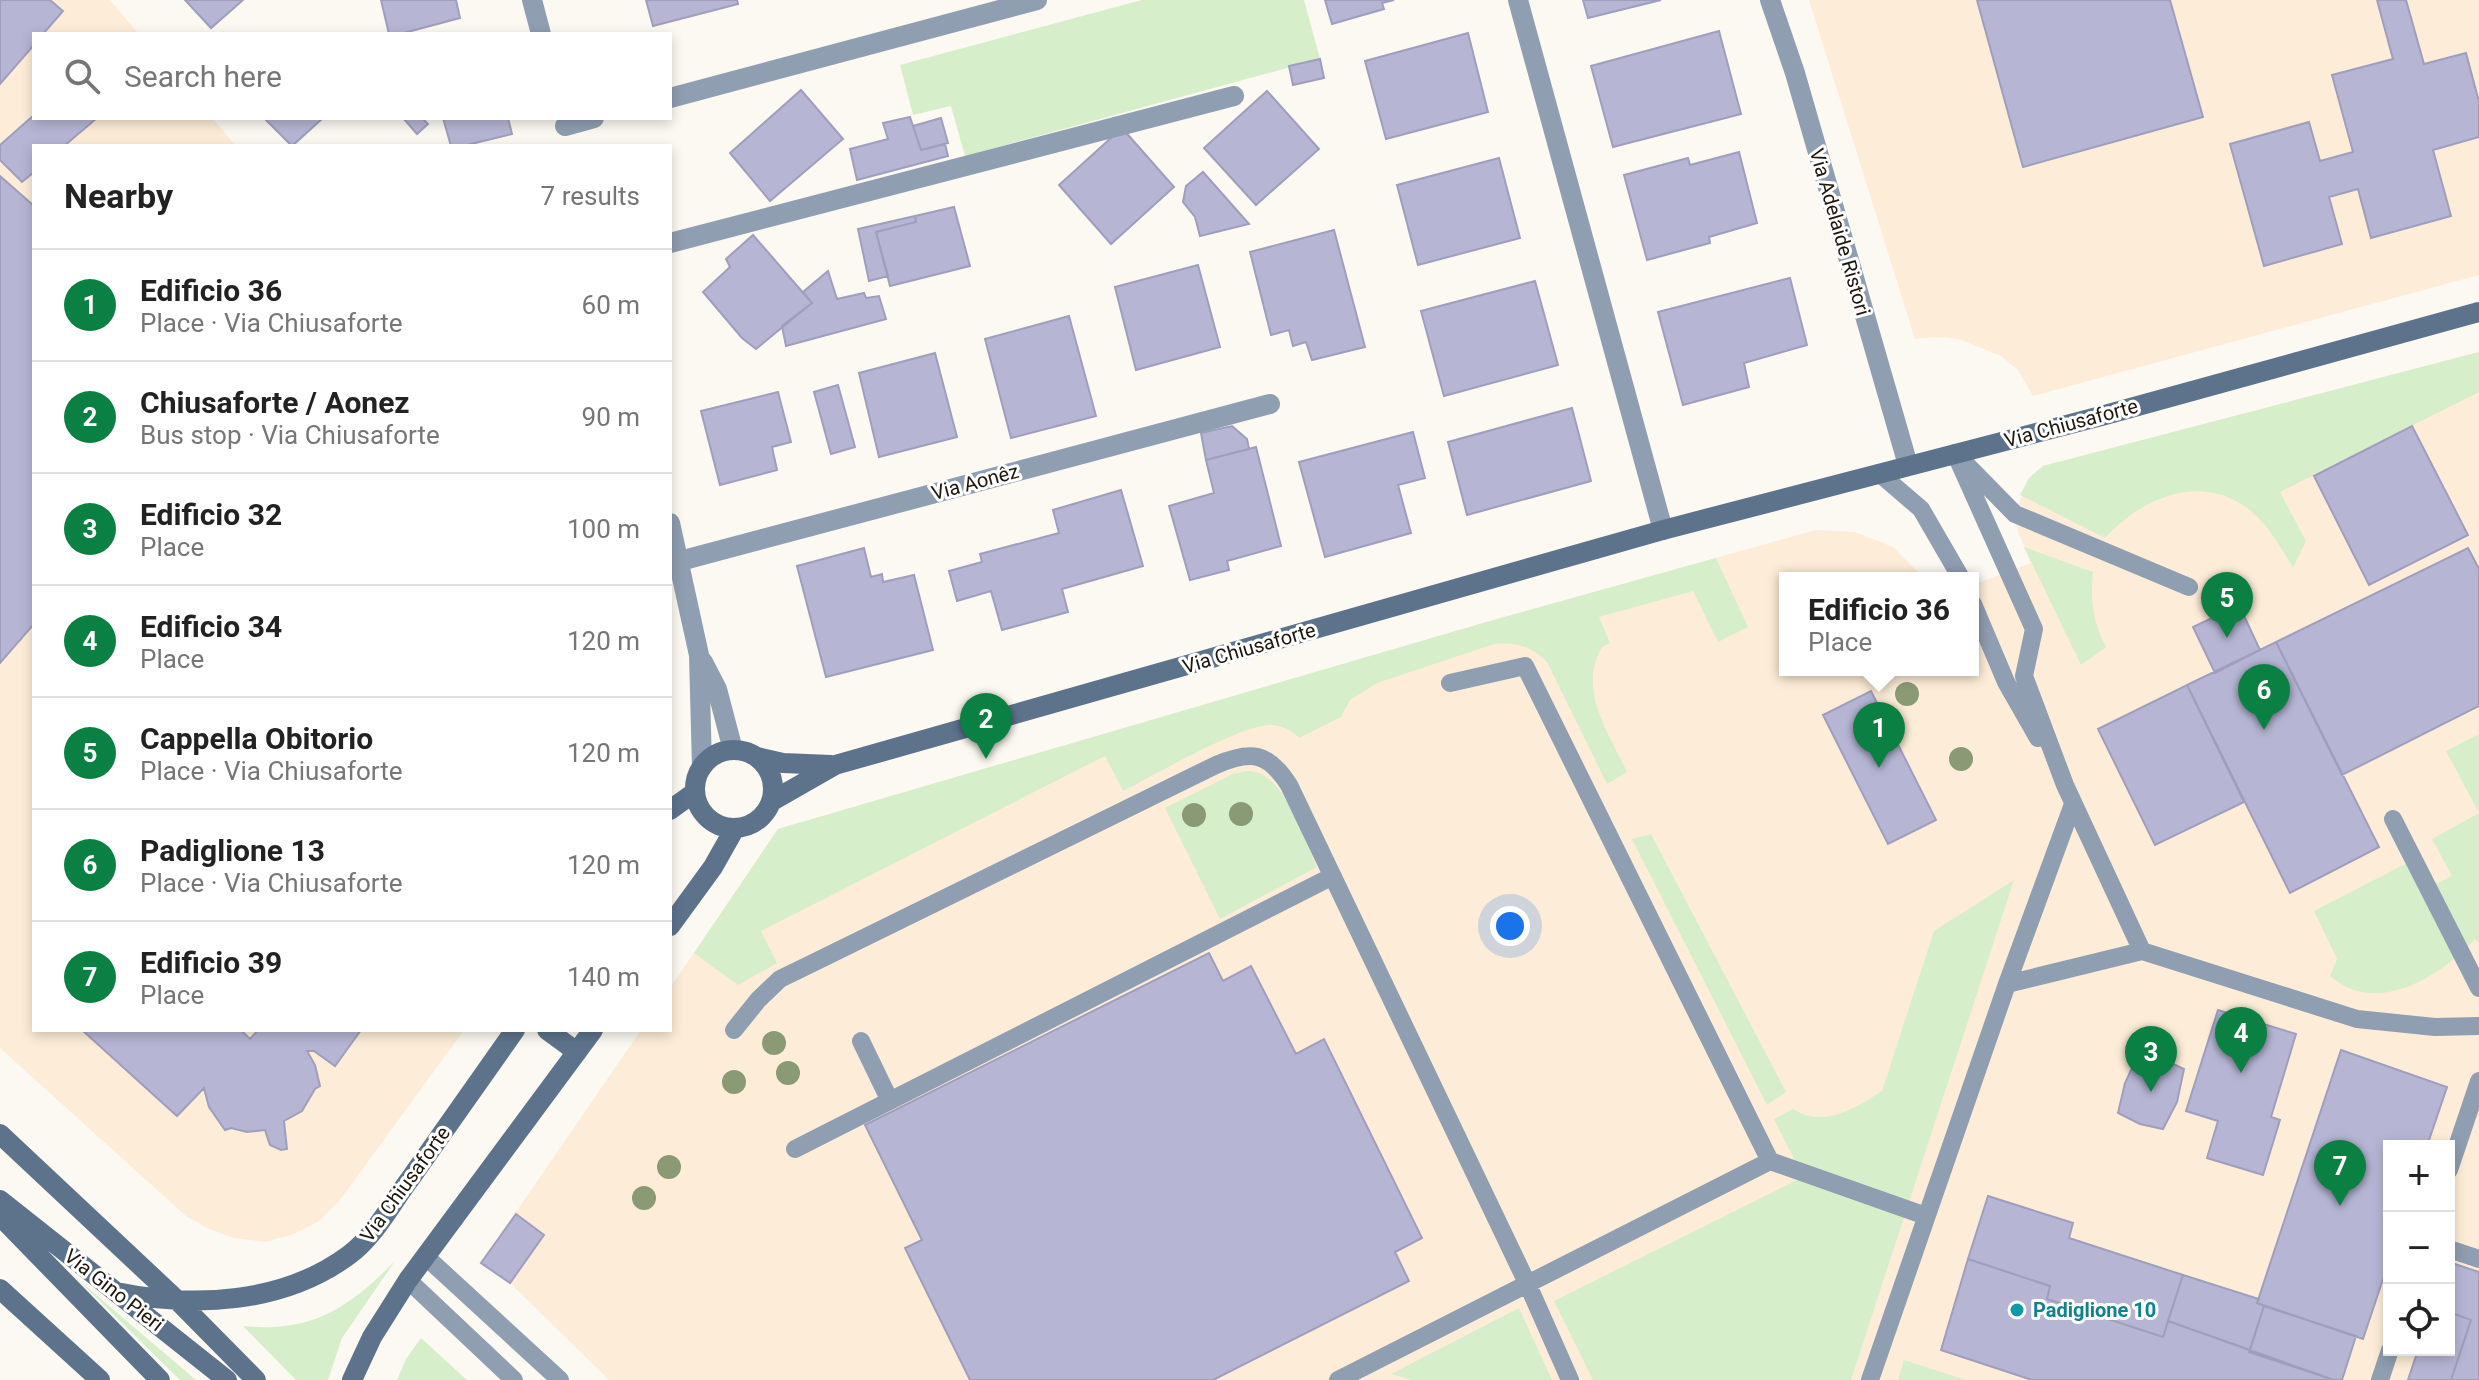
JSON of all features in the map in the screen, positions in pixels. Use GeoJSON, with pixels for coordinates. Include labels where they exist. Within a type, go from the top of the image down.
{"type":"FeatureCollection","features":[{"type":"Feature","properties":{"kind":"street"},"geometry":{"type":"LineString","coordinates":[[532,0],[540,32]]}},
{"type":"Feature","properties":{"kind":"street"},"geometry":{"type":"LineString","coordinates":[[672,97],[1037,0]]}},
{"type":"Feature","properties":{"kind":"street"},"geometry":{"type":"LineString","coordinates":[[1518,0],[1663,530]]}},
{"type":"Feature","properties":{"kind":"street","name":"Via Adelaide Ristori"},"geometry":{"type":"LineString","coordinates":[[1770,0],[1795,73],[1908,465]]}},
{"type":"Feature","properties":{"kind":"street"},"geometry":{"type":"LineString","coordinates":[[672,242],[1234,96]]}},
{"type":"Feature","properties":{"kind":"street"},"geometry":{"type":"LineString","coordinates":[[564,122],[570,144]]}},
{"type":"Feature","properties":{"kind":"street","name":"Via Chiusaforte"},"geometry":{"type":"LineString","coordinates":[[672,923],[713,867],[735,828],[752,824],[762,817],[772,801],[835,765],[1663,530],[2105,415],[2479,312]]}},
{"type":"Feature","properties":{"kind":"street","name":"Via Aonêz"},"geometry":{"type":"LineString","coordinates":[[680,561],[1270,404]]}},
{"type":"Feature","properties":{"kind":"street"},"geometry":{"type":"LineString","coordinates":[[672,531],[699,655],[702,767]]}},
{"type":"Feature","properties":{"kind":"street"},"geometry":{"type":"LineString","coordinates":[[699,655],[717,689],[733,750],[710,758],[702,767],[695,792],[705,816],[715,824],[735,828]]}},
{"type":"Feature","properties":{"kind":"street","name":"Via Chiusaforte"},"geometry":{"type":"LineString","coordinates":[[733,750],[783,763],[835,765]]}},
{"type":"Feature","properties":{"kind":"street"},"geometry":{"type":"LineString","coordinates":[[757,757],[772,778],[772,801]]}},
{"type":"Feature","properties":{"kind":"street"},"geometry":{"type":"LineString","coordinates":[[672,809],[695,792]]}},
{"type":"Feature","properties":{"kind":"street","name":"Via Chiusaforte"},"geometry":{"type":"LineString","coordinates":[[116,1292],[178,1301],[214,1301],[281,1289],[308,1279],[351,1254],[368,1238],[514,1032]]}},
{"type":"Feature","properties":{"kind":"street"},"geometry":{"type":"LineString","coordinates":[[550,1032],[577,1052]]}},
{"type":"Feature","properties":{"kind":"street"},"geometry":{"type":"LineString","coordinates":[[352,1380],[372,1337],[408,1280],[592,1032]]}},
{"type":"Feature","properties":{"kind":"street"},"geometry":{"type":"LineString","coordinates":[[0,1134],[178,1301],[256,1380]]}},
{"type":"Feature","properties":{"kind":"street","name":"Via Gino Pieri"},"geometry":{"type":"LineString","coordinates":[[0,1200],[227,1380]]}},
{"type":"Feature","properties":{"kind":"street","name":"Via Gino Pieri"},"geometry":{"type":"LineString","coordinates":[[0,1216],[160,1380]]}},
{"type":"Feature","properties":{"kind":"street"},"geometry":{"type":"LineString","coordinates":[[0,1289],[100,1380]]}},
{"type":"Feature","properties":{"kind":"lane"},"geometry":{"type":"LineString","coordinates":[[1955,453],[2015,514],[2189,587]]}},
{"type":"Feature","properties":{"kind":"lane"},"geometry":{"type":"LineString","coordinates":[[1955,453],[2034,629],[2024,676],[2073,804],[2142,951]]}},
{"type":"Feature","properties":{"kind":"lane"},"geometry":{"type":"LineString","coordinates":[[1879,473],[1921,509],[1958,572]]}},
{"type":"Feature","properties":{"kind":"lane"},"geometry":{"type":"LineString","coordinates":[[1979,618],[2006,682],[2065,785]]}},
{"type":"Feature","properties":{"kind":"lane"},"geometry":{"type":"LineString","coordinates":[[1450,683],[1525,666],[1770,1161],[1926,1216]]}},
{"type":"Feature","properties":{"kind":"lane"},"geometry":{"type":"LineString","coordinates":[[734,1030],[780,979],[1232,759],[1248,755],[1270,760],[1289,785],[1528,1285],[1570,1380]]}},
{"type":"Feature","properties":{"kind":"lane"},"geometry":{"type":"LineString","coordinates":[[1870,1380],[2007,984],[2073,804]]}},
{"type":"Feature","properties":{"kind":"lane"},"geometry":{"type":"LineString","coordinates":[[2393,819],[2479,988]]}},
{"type":"Feature","properties":{"kind":"lane"},"geometry":{"type":"LineString","coordinates":[[795,1149],[1331,877]]}},
{"type":"Feature","properties":{"kind":"lane"},"geometry":{"type":"LineString","coordinates":[[2007,984],[2142,951],[2357,1019],[2435,1027],[2479,1026]]}},
{"type":"Feature","properties":{"kind":"lane"},"geometry":{"type":"LineString","coordinates":[[861,1041],[890,1101]]}},
{"type":"Feature","properties":{"kind":"lane"},"geometry":{"type":"LineString","coordinates":[[2455,1152],[2479,1081]]}},
{"type":"Feature","properties":{"kind":"lane"},"geometry":{"type":"LineString","coordinates":[[1350,1378],[1770,1161]]}},
{"type":"Feature","properties":{"kind":"lane"},"geometry":{"type":"LineString","coordinates":[[2455,1251],[2479,1259]]}},
{"type":"Feature","properties":{"kind":"lane"},"geometry":{"type":"LineString","coordinates":[[425,1256],[560,1380]]}},
{"type":"Feature","properties":{"kind":"lane"},"geometry":{"type":"LineString","coordinates":[[408,1280],[514,1380]]}},
{"type":"Feature","properties":{"kind":"lane"},"geometry":{"type":"LineString","coordinates":[[2380,1380],[2388,1356]]}},
{"type":"Feature","properties":{"kind":"shaded area"},"geometry":{"type":"Polygon","coordinates":[[[0,0],[110,0],[137,32],[32,32],[32,120],[214,120],[234,144],[32,144],[32,1032],[463,1032],[340,1200],[318,1222],[294,1234],[265,1242],[234,1238],[186,1216],[0,1048],[0,0]]]}},
{"type":"Feature","properties":{"kind":"shaded area"},"geometry":{"type":"Polygon","coordinates":[[[1809,0],[2479,0],[2479,275],[2033,396],[2018,370],[2001,356],[1959,339],[1915,339],[1809,0]]]}},
{"type":"Feature","properties":{"kind":"shaded area"},"geometry":{"type":"Polygon","coordinates":[[[2479,352],[2479,1380],[609,1380],[510,1283],[481,1263],[640,1032],[672,1032],[672,985],[778,829],[1490,621],[1816,530],[1855,532],[1893,547],[1918,572],[1779,572],[1779,676],[1979,676],[1979,583],[2031,563],[2018,532],[2015,514],[2029,478],[2043,466],[2479,352]]]}},
{"type":"Feature","properties":{"kind":"green space"},"geometry":{"type":"Polygon","coordinates":[[[1142,0],[1304,0],[1320,59],[965,156],[951,106],[913,115],[900,65],[1142,0]]]}},
{"type":"Feature","properties":{"kind":"green space"},"geometry":{"type":"Polygon","coordinates":[[[2479,352],[2479,392],[2280,492],[2306,541],[2293,568],[2270,531],[2255,515],[2238,502],[2220,494],[2183,492],[2166,497],[2133,514],[2105,538],[2020,495],[2029,478],[2043,466],[2479,352]]]}},
{"type":"Feature","properties":{"kind":"green space"},"geometry":{"type":"Polygon","coordinates":[[[2024,547],[2093,572],[2094,611],[2106,647],[2081,665],[2024,547]]]}},
{"type":"Feature","properties":{"kind":"green space"},"geometry":{"type":"Polygon","coordinates":[[[1716,558],[1748,627],[1718,642],[1693,591],[1599,617],[1610,643],[1602,647],[1595,663],[1594,695],[1598,711],[1627,772],[1607,784],[1547,662],[1523,646],[1494,644],[1377,683],[1350,700],[1341,717],[1299,738],[1290,731],[1272,725],[1241,732],[1123,791],[1105,756],[761,931],[777,963],[738,985],[694,953],[778,829],[1716,558]]]}},
{"type":"Feature","properties":{"kind":"green space"},"geometry":{"type":"Polygon","coordinates":[[[2479,734],[2479,813],[2446,751],[2479,734]]]}},
{"type":"Feature","properties":{"kind":"green space"},"geometry":{"type":"Polygon","coordinates":[[[1247,771],[1260,774],[1282,793],[1317,867],[1220,919],[1165,808],[1233,774],[1247,771]]]}},
{"type":"Feature","properties":{"kind":"green space"},"geometry":{"type":"Polygon","coordinates":[[[2479,813],[2479,943],[2475,939],[2444,967],[2426,978],[2387,992],[2367,993],[2348,988],[2330,976],[2337,959],[2314,911],[2407,863],[2423,890],[2452,876],[2432,839],[2479,813]]]}},
{"type":"Feature","properties":{"kind":"green space"},"geometry":{"type":"Polygon","coordinates":[[[1651,834],[1786,1092],[1767,1105],[1632,839],[1651,834]]]}},
{"type":"Feature","properties":{"kind":"green space"},"geometry":{"type":"Polygon","coordinates":[[[2014,880],[1851,1380],[1593,1380],[1554,1301],[1803,1177],[1774,1119],[1793,1109],[1805,1115],[1828,1117],[1861,1104],[1882,1091],[1934,931],[2014,880]]]}},
{"type":"Feature","properties":{"kind":"green space"},"geometry":{"type":"Polygon","coordinates":[[[395,1261],[342,1338],[328,1380],[296,1380],[243,1326],[289,1325],[328,1314],[362,1292],[395,1261]]]}},
{"type":"Feature","properties":{"kind":"green space"},"geometry":{"type":"Polygon","coordinates":[[[75,1277],[196,1380],[180,1380],[75,1277]]]}},
{"type":"Feature","properties":{"kind":"green space"},"geometry":{"type":"Polygon","coordinates":[[[1519,1308],[1552,1380],[1412,1380],[1391,1374],[1519,1308]]]}},
{"type":"Feature","properties":{"kind":"green space"},"geometry":{"type":"Polygon","coordinates":[[[421,1338],[467,1380],[397,1380],[406,1359],[421,1338]]]}},
{"type":"Feature","properties":{"kind":"green space"},"geometry":{"type":"Polygon","coordinates":[[[1904,1360],[1966,1380],[1898,1380],[1904,1360]]]}},
{"type":"Feature","properties":{"kind":"building"},"geometry":{"type":"Polygon","coordinates":[[[0,0],[50,0],[63,11],[45,32],[32,32],[32,47],[0,84],[0,0]]]}},
{"type":"Feature","properties":{"kind":"building"},"geometry":{"type":"Polygon","coordinates":[[[185,0],[243,0],[211,28],[185,0]]]}},
{"type":"Feature","properties":{"kind":"building"},"geometry":{"type":"Polygon","coordinates":[[[381,0],[456,0],[460,18],[408,32],[389,32],[381,0]]]}},
{"type":"Feature","properties":{"kind":"building"},"geometry":{"type":"Polygon","coordinates":[[[646,0],[737,0],[738,4],[653,26],[646,0]]]}},
{"type":"Feature","properties":{"kind":"building"},"geometry":{"type":"Polygon","coordinates":[[[1325,0],[1394,0],[1382,3],[1384,9],[1332,24],[1325,0]]]}},
{"type":"Feature","properties":{"kind":"building"},"geometry":{"type":"Polygon","coordinates":[[[1583,0],[1661,0],[1588,18],[1583,0]]]}},
{"type":"Feature","properties":{"kind":"building"},"geometry":{"type":"Polygon","coordinates":[[[1977,0],[2170,0],[2203,117],[2023,167],[1977,0]]]}},
{"type":"Feature","properties":{"kind":"building"},"geometry":{"type":"Polygon","coordinates":[[[2377,0],[2406,0],[2424,64],[2466,53],[2479,102],[2479,137],[2433,150],[2451,216],[2371,238],[2358,189],[2329,197],[2342,244],[2264,266],[2230,144],[2309,122],[2320,161],[2353,152],[2332,75],[2393,59],[2377,0]]]}},
{"type":"Feature","properties":{"kind":"building"},"geometry":{"type":"Polygon","coordinates":[[[1719,31],[1741,114],[1613,147],[1591,66],[1719,31]]]}},
{"type":"Feature","properties":{"kind":"building"},"geometry":{"type":"Polygon","coordinates":[[[1468,33],[1488,112],[1386,139],[1365,61],[1468,33]]]}},
{"type":"Feature","properties":{"kind":"building"},"geometry":{"type":"Polygon","coordinates":[[[1320,59],[1324,78],[1293,85],[1289,66],[1320,59]]]}},
{"type":"Feature","properties":{"kind":"building"},"geometry":{"type":"Polygon","coordinates":[[[801,90],[843,139],[770,201],[730,153],[801,90]]]}},
{"type":"Feature","properties":{"kind":"building"},"geometry":{"type":"Polygon","coordinates":[[[1267,91],[1319,149],[1256,205],[1204,148],[1267,91]]]}},
{"type":"Feature","properties":{"kind":"building"},"geometry":{"type":"Polygon","coordinates":[[[32,117],[32,120],[95,120],[66,144],[32,144],[32,174],[22,182],[0,160],[0,145],[32,117]]]}},
{"type":"Feature","properties":{"kind":"building"},"geometry":{"type":"Polygon","coordinates":[[[910,117],[921,150],[945,144],[948,156],[857,180],[850,149],[888,139],[883,123],[910,117]]]}},
{"type":"Feature","properties":{"kind":"building"},"geometry":{"type":"Polygon","coordinates":[[[941,118],[948,143],[921,150],[913,126],[941,118]]]}},
{"type":"Feature","properties":{"kind":"building"},"geometry":{"type":"Polygon","coordinates":[[[266,120],[321,120],[294,144],[290,144],[266,120]]]}},
{"type":"Feature","properties":{"kind":"building"},"geometry":{"type":"Polygon","coordinates":[[[405,120],[424,120],[428,124],[417,134],[405,120]]]}},
{"type":"Feature","properties":{"kind":"building"},"geometry":{"type":"Polygon","coordinates":[[[444,120],[508,120],[512,134],[471,144],[450,144],[444,120]]]}},
{"type":"Feature","properties":{"kind":"building"},"geometry":{"type":"Polygon","coordinates":[[[1122,128],[1174,187],[1111,244],[1059,185],[1122,128]]]}},
{"type":"Feature","properties":{"kind":"building"},"geometry":{"type":"Polygon","coordinates":[[[1739,152],[1757,223],[1709,237],[1710,243],[1647,260],[1624,175],[1688,158],[1690,165],[1739,152]]]}},
{"type":"Feature","properties":{"kind":"building"},"geometry":{"type":"Polygon","coordinates":[[[1499,158],[1520,238],[1418,265],[1397,185],[1499,158]]]}},
{"type":"Feature","properties":{"kind":"building"},"geometry":{"type":"Polygon","coordinates":[[[1203,172],[1249,224],[1200,236],[1195,217],[1183,202],[1186,186],[1203,172]]]}},
{"type":"Feature","properties":{"kind":"building"},"geometry":{"type":"Polygon","coordinates":[[[0,176],[32,204],[32,626],[0,663],[0,176]]]}},
{"type":"Feature","properties":{"kind":"building"},"geometry":{"type":"Polygon","coordinates":[[[954,207],[970,266],[890,286],[876,232],[916,222],[915,216],[954,207]]]}},
{"type":"Feature","properties":{"kind":"building"},"geometry":{"type":"Polygon","coordinates":[[[915,216],[916,222],[876,232],[888,276],[869,281],[858,229],[915,216]]]}},
{"type":"Feature","properties":{"kind":"building"},"geometry":{"type":"Polygon","coordinates":[[[1334,230],[1365,347],[1312,360],[1306,342],[1293,346],[1289,330],[1271,335],[1250,252],[1334,230]]]}},
{"type":"Feature","properties":{"kind":"building"},"geometry":{"type":"Polygon","coordinates":[[[753,235],[812,303],[756,349],[742,338],[703,292],[730,267],[726,259],[753,235]]]}},
{"type":"Feature","properties":{"kind":"building"},"geometry":{"type":"Polygon","coordinates":[[[1198,265],[1220,347],[1136,370],[1115,287],[1198,265]]]}},
{"type":"Feature","properties":{"kind":"building"},"geometry":{"type":"Polygon","coordinates":[[[828,271],[837,299],[864,293],[866,298],[879,296],[886,319],[786,346],[782,326],[812,303],[803,292],[828,271]]]}},
{"type":"Feature","properties":{"kind":"building"},"geometry":{"type":"Polygon","coordinates":[[[1790,278],[1807,345],[1744,363],[1749,387],[1683,405],[1658,312],[1790,278]]]}},
{"type":"Feature","properties":{"kind":"building"},"geometry":{"type":"Polygon","coordinates":[[[1535,281],[1558,365],[1444,396],[1421,311],[1535,281]]]}},
{"type":"Feature","properties":{"kind":"building"},"geometry":{"type":"Polygon","coordinates":[[[1069,316],[1096,416],[1011,438],[985,339],[1069,316]]]}},
{"type":"Feature","properties":{"kind":"building"},"geometry":{"type":"Polygon","coordinates":[[[935,353],[957,437],[879,457],[859,373],[935,353]]]}},
{"type":"Feature","properties":{"kind":"building"},"geometry":{"type":"Polygon","coordinates":[[[838,385],[855,447],[831,454],[814,392],[838,385]]]}},
{"type":"Feature","properties":{"kind":"building"},"geometry":{"type":"Polygon","coordinates":[[[778,392],[791,442],[772,447],[777,470],[720,485],[701,411],[778,392]]]}},
{"type":"Feature","properties":{"kind":"building"},"geometry":{"type":"Polygon","coordinates":[[[1572,408],[1591,481],[1467,515],[1448,442],[1572,408]]]}},
{"type":"Feature","properties":{"kind":"building"},"geometry":{"type":"Polygon","coordinates":[[[1232,426],[1247,439],[1249,449],[1206,460],[1201,433],[1232,426]]]}},
{"type":"Feature","properties":{"kind":"building"},"geometry":{"type":"Polygon","coordinates":[[[2412,426],[2468,535],[2369,585],[2314,476],[2412,426]]]}},
{"type":"Feature","properties":{"kind":"building"},"geometry":{"type":"Polygon","coordinates":[[[1413,432],[1425,478],[1398,485],[1411,533],[1325,557],[1299,462],[1413,432]]]}},
{"type":"Feature","properties":{"kind":"building"},"geometry":{"type":"Polygon","coordinates":[[[1256,447],[1281,546],[1227,561],[1229,570],[1190,580],[1169,506],[1214,493],[1206,460],[1256,447]]]}},
{"type":"Feature","properties":{"kind":"building"},"geometry":{"type":"Polygon","coordinates":[[[1121,490],[1143,566],[1062,589],[1068,612],[1002,630],[991,591],[957,601],[949,571],[982,562],[980,554],[1059,533],[1053,510],[1121,490]]]}},
{"type":"Feature","properties":{"kind":"building"},"geometry":{"type":"Polygon","coordinates":[[[864,548],[871,577],[882,574],[883,582],[914,575],[933,650],[826,677],[797,566],[864,548]]]}},
{"type":"Feature","properties":{"kind":"building"},"geometry":{"type":"Polygon","coordinates":[[[2468,548],[2479,569],[2479,706],[2342,775],[2276,642],[2468,548]]]}},
{"type":"Feature","properties":{"kind":"building"},"geometry":{"type":"Polygon","coordinates":[[[2239,605],[2260,650],[2215,673],[2193,627],[2239,605]]]}},
{"type":"Feature","properties":{"kind":"building"},"geometry":{"type":"Polygon","coordinates":[[[2276,642],[2379,847],[2290,893],[2187,685],[2276,642]]]}},
{"type":"Feature","properties":{"kind":"building"},"geometry":{"type":"Polygon","coordinates":[[[2187,685],[2244,802],[2155,845],[2098,729],[2187,685]]]}},
{"type":"Feature","properties":{"kind":"building"},"geometry":{"type":"Polygon","coordinates":[[[1871,691],[1936,820],[1888,844],[1823,715],[1871,691]]]}},
{"type":"Feature","properties":{"kind":"building"},"geometry":{"type":"Polygon","coordinates":[[[1209,953],[1223,981],[1251,966],[1296,1054],[1324,1039],[1422,1238],[1395,1252],[1409,1281],[1213,1380],[970,1380],[905,1248],[922,1240],[865,1125],[1209,953]]]}},
{"type":"Feature","properties":{"kind":"building"},"geometry":{"type":"Polygon","coordinates":[[[2218,1010],[2296,1034],[2271,1117],[2280,1120],[2263,1175],[2207,1158],[2218,1121],[2186,1111],[2218,1010]]]}},
{"type":"Feature","properties":{"kind":"building"},"geometry":{"type":"Polygon","coordinates":[[[84,1032],[243,1032],[250,1039],[256,1032],[360,1032],[335,1066],[314,1051],[307,1051],[315,1065],[320,1086],[302,1111],[284,1121],[287,1149],[270,1145],[265,1130],[225,1130],[209,1107],[204,1088],[177,1116],[84,1032]]]}},
{"type":"Feature","properties":{"kind":"building"},"geometry":{"type":"Polygon","coordinates":[[[2341,1050],[2447,1087],[2429,1140],[2383,1140],[2383,1279],[2363,1339],[2257,1303],[2341,1050]]]}},
{"type":"Feature","properties":{"kind":"building"},"geometry":{"type":"Polygon","coordinates":[[[2139,1053],[2184,1069],[2177,1102],[2163,1129],[2140,1124],[2118,1113],[2125,1083],[2139,1053]]]}},
{"type":"Feature","properties":{"kind":"building"},"geometry":{"type":"Polygon","coordinates":[[[1988,1196],[2073,1223],[2069,1238],[2183,1275],[2163,1337],[2047,1299],[2050,1286],[1968,1259],[1988,1196]]]}},
{"type":"Feature","properties":{"kind":"building"},"geometry":{"type":"Polygon","coordinates":[[[516,1214],[544,1235],[510,1283],[481,1263],[516,1214]]]}},
{"type":"Feature","properties":{"kind":"building","name":"Padiglione 10"},"geometry":{"type":"Polygon","coordinates":[[[1968,1259],[2050,1286],[2047,1299],[2163,1337],[2168,1321],[2334,1380],[2032,1380],[1941,1350],[1968,1259]]]}},
{"type":"Feature","properties":{"kind":"building"},"geometry":{"type":"Polygon","coordinates":[[[2455,1264],[2479,1272],[2479,1380],[2451,1380],[2471,1320],[2455,1314],[2455,1264]]]}},
{"type":"Feature","properties":{"kind":"building"},"geometry":{"type":"Polygon","coordinates":[[[2183,1275],[2259,1299],[2257,1303],[2264,1306],[2250,1350],[2168,1321],[2183,1275]]]}},
{"type":"Feature","properties":{"kind":"building"},"geometry":{"type":"Polygon","coordinates":[[[2264,1306],[2356,1336],[2342,1380],[2249,1352],[2264,1306]]]}},
{"type":"Feature","properties":{"kind":"building"},"geometry":{"type":"Polygon","coordinates":[[[2455,1314],[2471,1320],[2451,1380],[2408,1380],[2416,1356],[2455,1356],[2455,1314]]]}},
{"type":"Feature","properties":{"kind":"place","name":"Cappella Obitorio"},"geometry":{"type":"Point","coordinates":[2227,638]}},
{"type":"Feature","properties":{"kind":"place","name":"Padiglione 13"},"geometry":{"type":"Point","coordinates":[2264,730]}},
{"type":"Feature","properties":{"kind":"place","name":"Chiusaforte / Aonez"},"geometry":{"type":"Point","coordinates":[986,759]}},
{"type":"Feature","properties":{"kind":"place","name":"Edificio 36"},"geometry":{"type":"Point","coordinates":[1879,768]}},
{"type":"Feature","properties":{"kind":"place","name":"Edificio 34"},"geometry":{"type":"Point","coordinates":[2241,1073]}},
{"type":"Feature","properties":{"kind":"place","name":"Edificio 32"},"geometry":{"type":"Point","coordinates":[2151,1092]}},
{"type":"Feature","properties":{"kind":"place","name":"Edificio 39"},"geometry":{"type":"Point","coordinates":[2340,1206]}},
{"type":"Feature","properties":{"kind":"place","name":"Padiglione 10"},"geometry":{"type":"Point","coordinates":[2017,1310]}}]}
